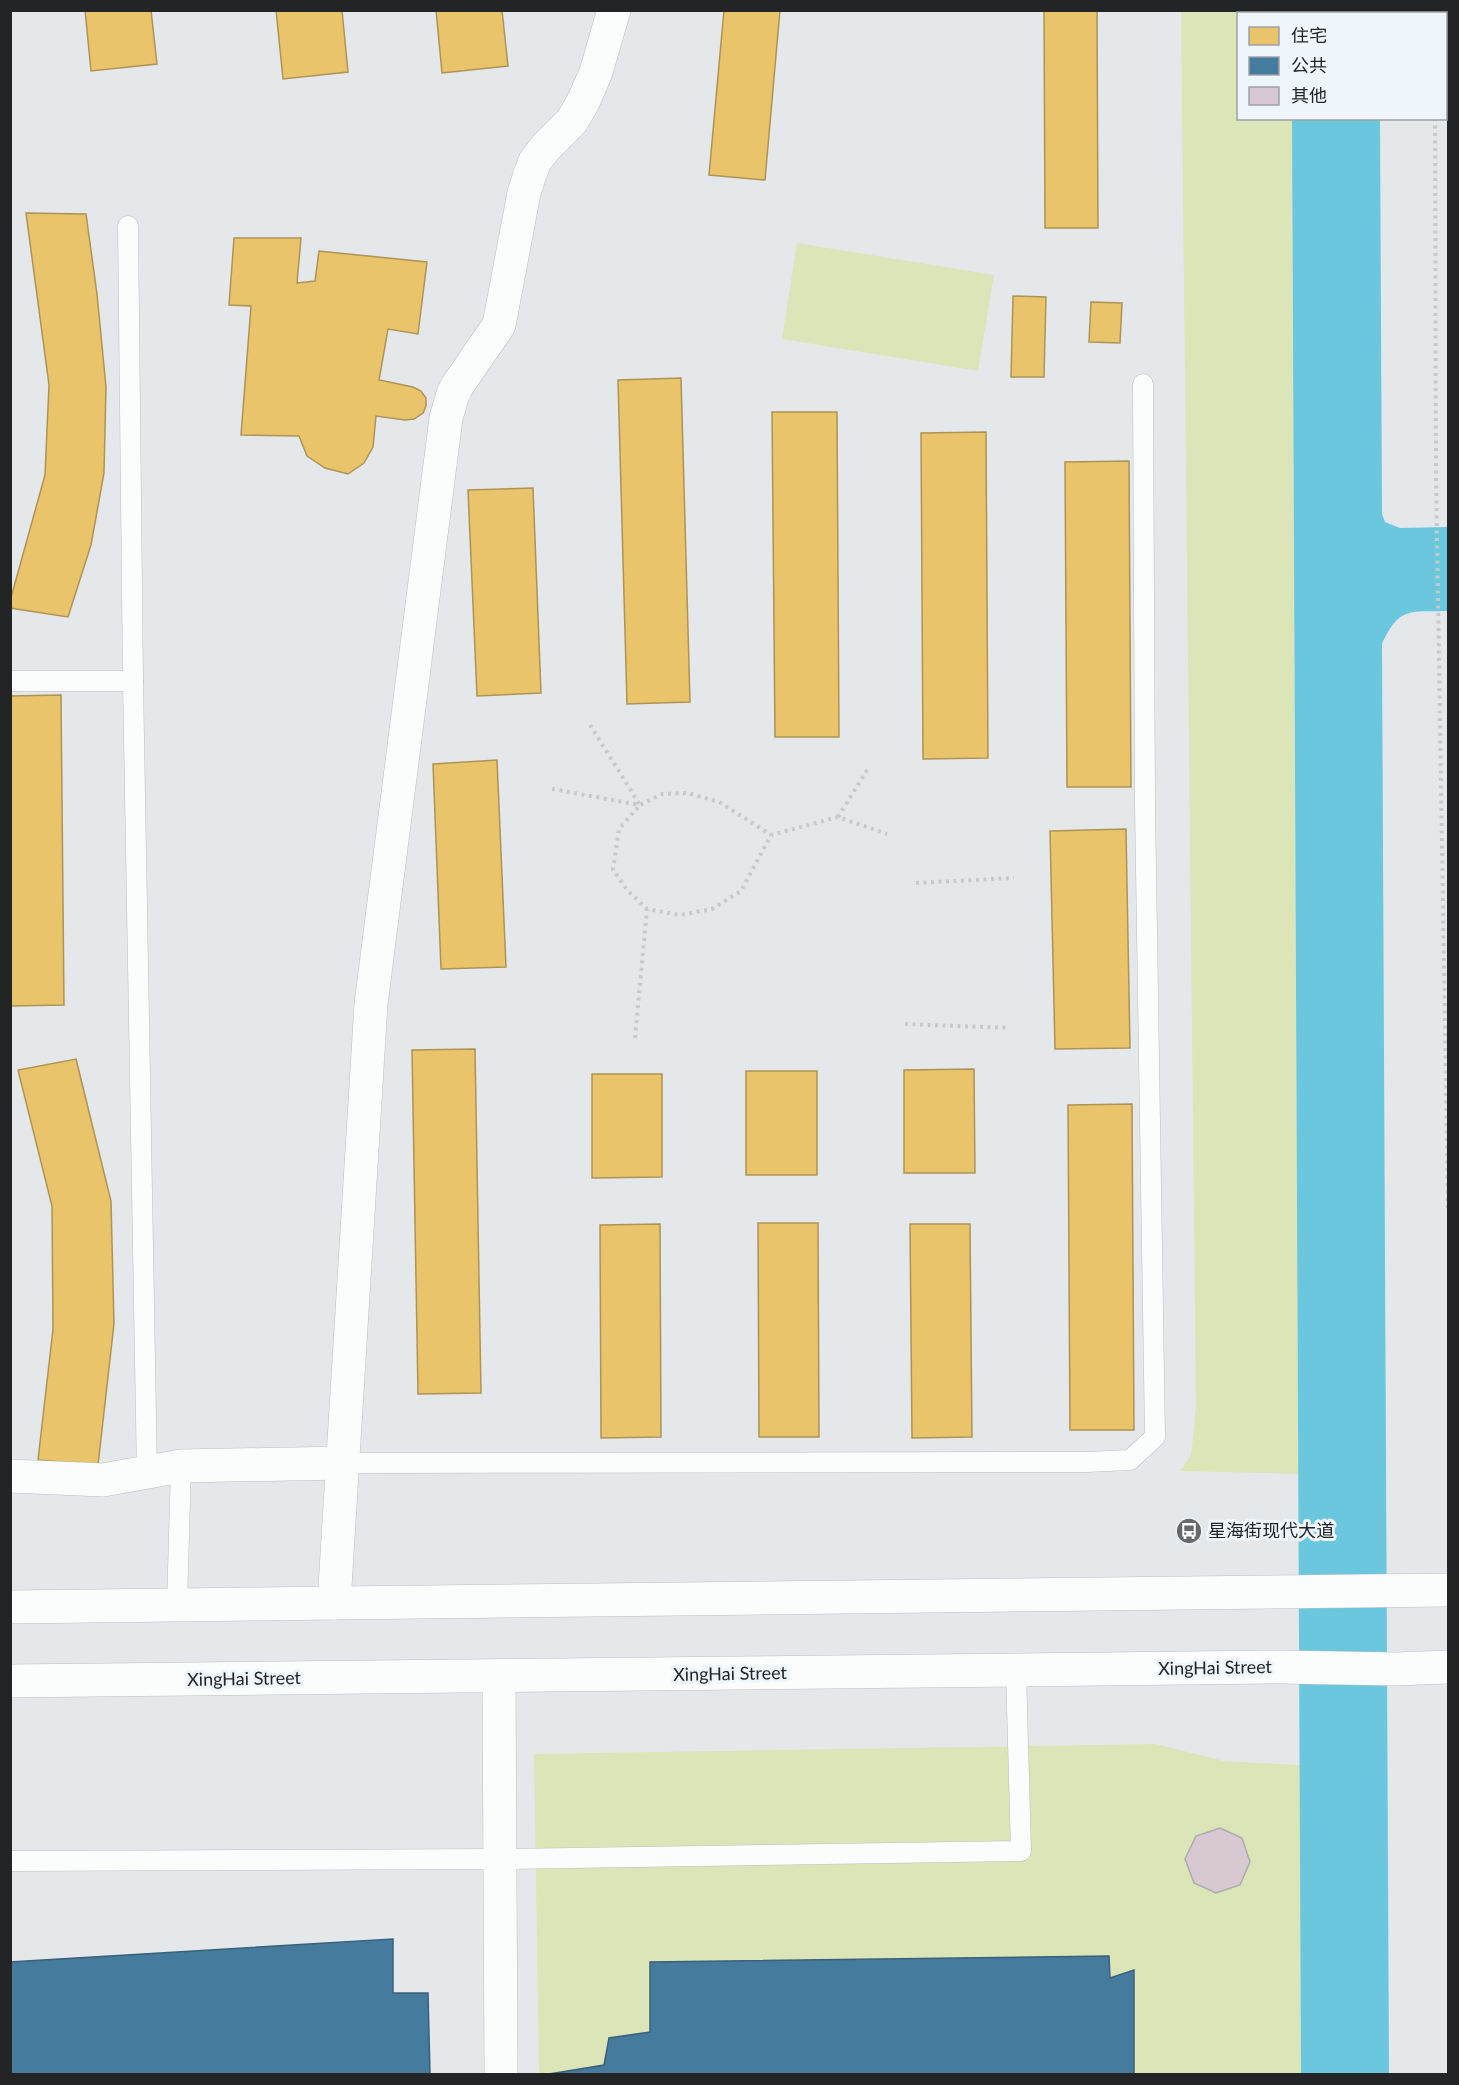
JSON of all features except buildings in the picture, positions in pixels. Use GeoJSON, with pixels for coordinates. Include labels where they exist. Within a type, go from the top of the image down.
{"type":"FeatureCollection","features":[{"type":"Feature","properties":{"kind":"main road"},"geometry":{"type":"LineString","coordinates":[[334,1604],[371,1004],[446,418],[457,386],[499,326],[524,193],[535,161],[572,121],[584,100],[602,53],[614,10]]}},
{"type":"Feature","properties":{"kind":"main road"},"geometry":{"type":"LineString","coordinates":[[10,1476],[103,1480],[147,1474],[181,1466],[344,1463]]}},
{"type":"Feature","properties":{"kind":"main road"},"geometry":{"type":"LineString","coordinates":[[10,1607],[1449,1590]]}},
{"type":"Feature","properties":{"kind":"main road","name":"XingHai Street"},"geometry":{"type":"LineString","coordinates":[[10,1681],[1449,1667]]}},
{"type":"Feature","properties":{"kind":"main road"},"geometry":{"type":"LineString","coordinates":[[499,1676],[501,2074]]}},
{"type":"Feature","properties":{"kind":"lane"},"geometry":{"type":"LineString","coordinates":[[128,226],[133,681],[147,1474]]}},
{"type":"Feature","properties":{"kind":"lane"},"geometry":{"type":"LineString","coordinates":[[344,1463],[1086,1462],[1130,1460],[1155,1437],[1145,794],[1143,384]]}},
{"type":"Feature","properties":{"kind":"lane"},"geometry":{"type":"LineString","coordinates":[[10,681],[133,681]]}},
{"type":"Feature","properties":{"kind":"lane"},"geometry":{"type":"LineString","coordinates":[[177,1605],[181,1466]]}},
{"type":"Feature","properties":{"kind":"lane"},"geometry":{"type":"LineString","coordinates":[[10,1861],[500,1859],[1021,1851],[1016,1670]]}},
{"type":"Feature","properties":{"kind":"path"},"geometry":{"type":"LineString","coordinates":[[1435,120],[1437,509],[1449,1208]]}},
{"type":"Feature","properties":{"kind":"path"},"geometry":{"type":"LineString","coordinates":[[590,725],[640,805]]}},
{"type":"Feature","properties":{"kind":"path"},"geometry":{"type":"LineString","coordinates":[[838,817],[869,767]]}},
{"type":"Feature","properties":{"kind":"path"},"geometry":{"type":"LineString","coordinates":[[552,789],[640,805]]}},
{"type":"Feature","properties":{"kind":"path"},"geometry":{"type":"LineString","coordinates":[[771,835],[719,802],[688,793],[662,794],[640,805],[619,830],[613,870],[628,891],[647,909],[680,915],[712,909],[741,891],[771,835],[838,817],[887,834]]}},
{"type":"Feature","properties":{"kind":"path"},"geometry":{"type":"LineString","coordinates":[[916,883],[1014,878]]}},
{"type":"Feature","properties":{"kind":"path"},"geometry":{"type":"LineString","coordinates":[[635,1038],[647,909]]}},
{"type":"Feature","properties":{"kind":"path"},"geometry":{"type":"LineString","coordinates":[[905,1024],[1010,1028]]}},
{"type":"Feature","properties":{"kind":"green space"},"geometry":{"type":"Polygon","coordinates":[[[1181,11],[1291,11],[1237,12],[1237,120],[1292,120],[1298,1474],[1180,1471],[1191,1455],[1196,1407],[1181,11]]]}},
{"type":"Feature","properties":{"kind":"green space"},"geometry":{"type":"Polygon","coordinates":[[[797,243],[994,275],[978,371],[782,339],[797,243]]]}},
{"type":"Feature","properties":{"kind":"green space"},"geometry":{"type":"Polygon","coordinates":[[[1155,1744],[1224,1761],[1300,1765],[1301,2074],[539,2074],[534,1754],[1155,1744]]]}},
{"type":"Feature","properties":{"kind":"water"},"geometry":{"type":"Polygon","coordinates":[[[1292,120],[1380,120],[1382,514],[1385,522],[1400,528],[1448,527],[1448,611],[1415,612],[1401,617],[1394,623],[1382,644],[1389,2074],[1301,2074],[1292,120]]]}},
{"type":"Feature","properties":{"kind":"place","name":"星海街现代大道"},"geometry":{"type":"Point","coordinates":[1189,1531]}}]}
